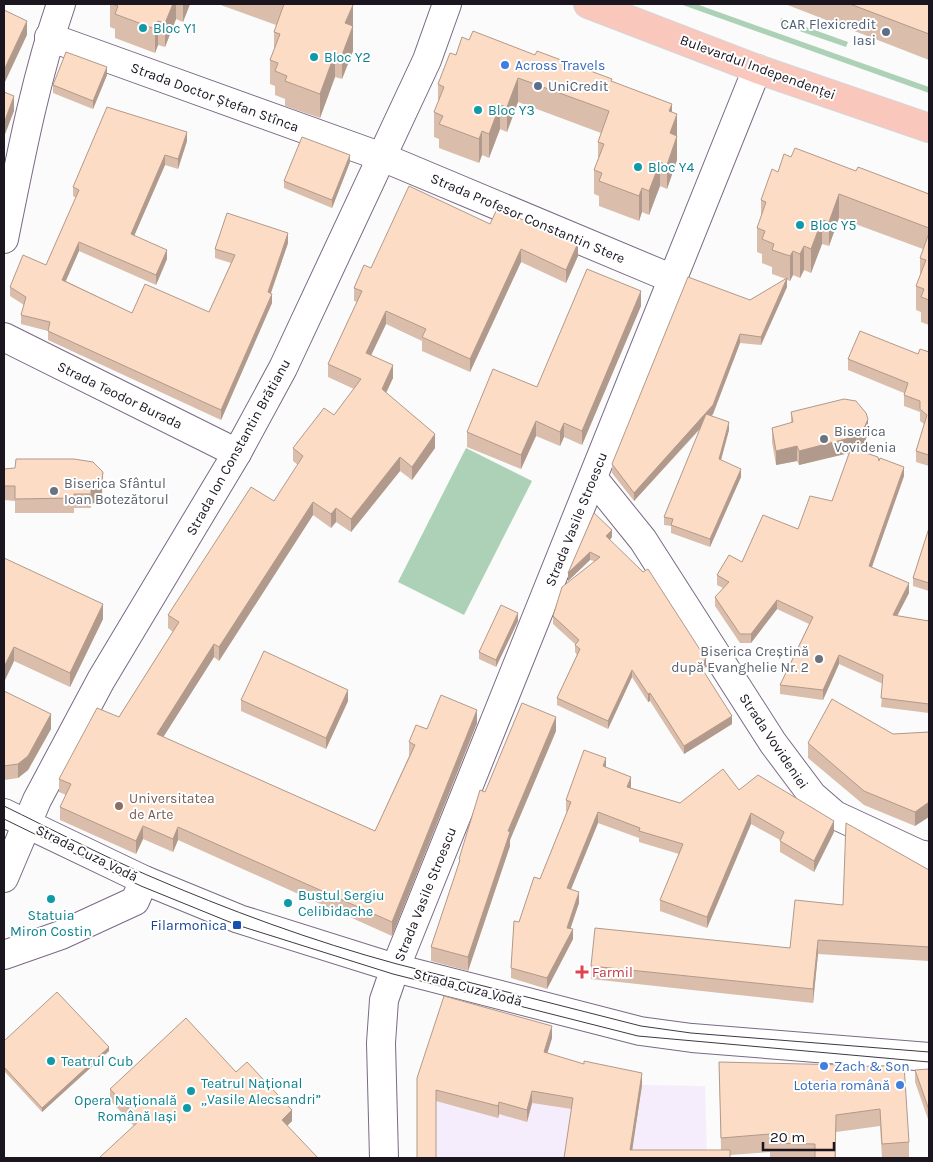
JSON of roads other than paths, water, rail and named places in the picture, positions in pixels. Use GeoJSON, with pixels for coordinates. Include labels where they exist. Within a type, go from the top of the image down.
{"type":"FeatureCollection","features":[{"type":"Feature","properties":{"kind":"main road","name":"Bulevardul Independenței"},"geometry":{"type":"LineString","coordinates":[[588,4],[757,69],[929,128]]}},
{"type":"Feature","properties":{"kind":"street"},"geometry":{"type":"LineString","coordinates":[[4,239],[30,114],[50,37],[61,4]]}},
{"type":"Feature","properties":{"kind":"street","name":"Strada Ion Constantin Brătianu"},"geometry":{"type":"LineString","coordinates":[[4,878],[16,818],[37,800],[101,680],[237,453],[283,368],[427,60],[446,4]]}},
{"type":"Feature","properties":{"kind":"street","name":"Strada Doctor Ștefan Stînca"},"geometry":{"type":"LineString","coordinates":[[50,37],[382,157]]}},
{"type":"Feature","properties":{"kind":"street","name":"Strada Vasile Stroescu"},"geometry":{"type":"LineString","coordinates":[[384,1158],[381,1043],[384,1000],[395,968],[757,69]]}},
{"type":"Feature","properties":{"kind":"street","name":"Strada Profesor Constantin Stere"},"geometry":{"type":"LineString","coordinates":[[382,157],[674,279]]}},
{"type":"Feature","properties":{"kind":"street","name":"Strada Teodor Burada"},"geometry":{"type":"LineString","coordinates":[[4,337],[237,453]]}},
{"type":"Feature","properties":{"kind":"street","name":"Strada Vovideniei"},"geometry":{"type":"LineString","coordinates":[[593,478],[643,540],[773,742],[812,795],[835,815],[919,854],[929,856]]}},
{"type":"Feature","properties":{"kind":"street","name":"Strada Cuza Vodă"},"geometry":{"type":"LineString","coordinates":[[16,818],[144,880],[240,919],[395,968],[640,1031],[692,1038],[929,1057]]}},
{"type":"Feature","properties":{"kind":"street"},"geometry":{"type":"LineString","coordinates":[[4,955],[61,935],[135,901],[144,880]]}},
{"type":"Feature","properties":{"kind":"tram line"},"geometry":{"type":"LineString","coordinates":[[4,806],[129,867],[178,888],[270,924],[397,964],[641,1026],[691,1033],[929,1052]]}},
{"type":"Feature","properties":{"kind":"tram line"},"geometry":{"type":"LineString","coordinates":[[4,819],[141,886],[237,925],[393,974],[638,1036],[929,1062]]}},
{"type":"Feature","properties":{"kind":"place","name":"Bloc Y1"},"geometry":{"type":"Point","coordinates":[143,28]}},
{"type":"Feature","properties":{"kind":"place","name":"CAR Flexicredit Iasi"},"geometry":{"type":"Point","coordinates":[886,32]}},
{"type":"Feature","properties":{"kind":"place","name":"Bloc Y2"},"geometry":{"type":"Point","coordinates":[314,57]}},
{"type":"Feature","properties":{"kind":"place","name":"Across Travels"},"geometry":{"type":"Point","coordinates":[505,65]}},
{"type":"Feature","properties":{"kind":"place","name":"UniCredit"},"geometry":{"type":"Point","coordinates":[538,86]}},
{"type":"Feature","properties":{"kind":"place","name":"Bloc Y3"},"geometry":{"type":"Point","coordinates":[478,110]}},
{"type":"Feature","properties":{"kind":"place","name":"Bloc Y4"},"geometry":{"type":"Point","coordinates":[638,167]}},
{"type":"Feature","properties":{"kind":"place","name":"Bloc Y5"},"geometry":{"type":"Point","coordinates":[800,225]}},
{"type":"Feature","properties":{"kind":"place","name":"Biserica Vovidenia"},"geometry":{"type":"Point","coordinates":[824,439]}},
{"type":"Feature","properties":{"kind":"place","name":"Biserica Sfântul Ioan Botezătorul"},"geometry":{"type":"Point","coordinates":[54,491]}},
{"type":"Feature","properties":{"kind":"place","name":"Biserica Creștină după Evanghelie Nr. 2"},"geometry":{"type":"Point","coordinates":[819,659]}},
{"type":"Feature","properties":{"kind":"place","name":"Universitatea de Arte"},"geometry":{"type":"Point","coordinates":[119,806]}},
{"type":"Feature","properties":{"kind":"place","name":"Statuia Miron Costin"},"geometry":{"type":"Point","coordinates":[51,899]}},
{"type":"Feature","properties":{"kind":"place","name":"Bustul Sergiu Celibidache"},"geometry":{"type":"Point","coordinates":[288,903]}},
{"type":"Feature","properties":{"kind":"place","name":"Filarmonica"},"geometry":{"type":"Point","coordinates":[237,925]}},
{"type":"Feature","properties":{"kind":"place","name":"Farmil"},"geometry":{"type":"Point","coordinates":[582,972]}},
{"type":"Feature","properties":{"kind":"place","name":"Teatrul Cub"},"geometry":{"type":"Point","coordinates":[51,1061]}},
{"type":"Feature","properties":{"kind":"place","name":"Zach & Son"},"geometry":{"type":"Point","coordinates":[824,1066]}},
{"type":"Feature","properties":{"kind":"place","name":"Loteria română"},"geometry":{"type":"Point","coordinates":[900,1085]}},
{"type":"Feature","properties":{"kind":"place","name":"Teatrul Național „Vasile Alecsandri”"},"geometry":{"type":"Point","coordinates":[191,1091]}},
{"type":"Feature","properties":{"kind":"place","name":"Opera Națională Română Iași"},"geometry":{"type":"Point","coordinates":[187,1108]}}]}
